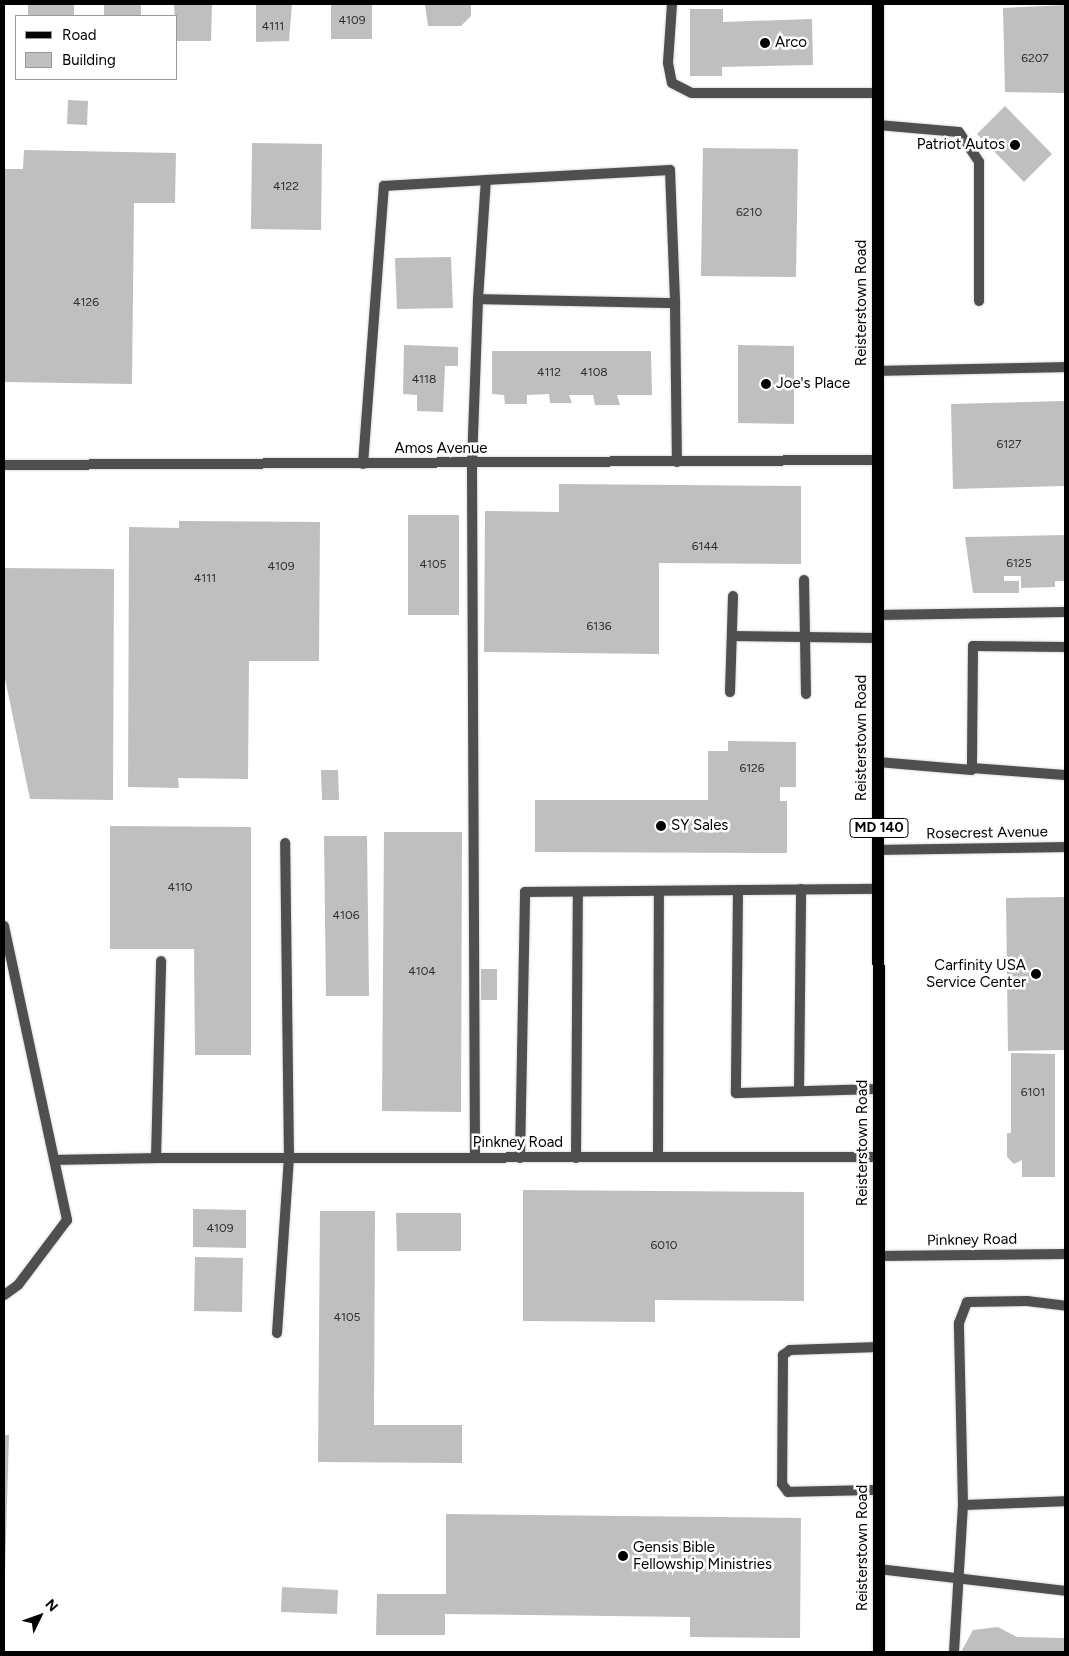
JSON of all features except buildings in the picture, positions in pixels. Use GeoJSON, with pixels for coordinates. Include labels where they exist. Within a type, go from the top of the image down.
{"type":"FeatureCollection","features":[{"type":"Feature","properties":{"kind":"main road","name":"Reisterstown Road"},"geometry":{"type":"LineString","coordinates":[[878,4],[879,1652]]}},
{"type":"Feature","properties":{"kind":"street"},"geometry":{"type":"LineString","coordinates":[[672,4],[668,63],[672,83],[692,94],[878,92]]}},
{"type":"Feature","properties":{"kind":"street"},"geometry":{"type":"LineString","coordinates":[[878,125],[960,132],[979,162],[979,301]]}},
{"type":"Feature","properties":{"kind":"street"},"geometry":{"type":"LineString","coordinates":[[363,464],[384,186],[670,170],[678,462]]}},
{"type":"Feature","properties":{"kind":"street"},"geometry":{"type":"LineString","coordinates":[[475,1158],[472,463],[478,299],[486,180]]}},
{"type":"Feature","properties":{"kind":"street"},"geometry":{"type":"LineString","coordinates":[[478,299],[675,302]]}},
{"type":"Feature","properties":{"kind":"street"},"geometry":{"type":"LineString","coordinates":[[878,371],[1065,367]]}},
{"type":"Feature","properties":{"kind":"street","name":"Amos Avenue"},"geometry":{"type":"LineString","coordinates":[[4,465],[878,460]]}},
{"type":"Feature","properties":{"kind":"street"},"geometry":{"type":"LineString","coordinates":[[804,580],[806,694]]}},
{"type":"Feature","properties":{"kind":"street"},"geometry":{"type":"LineString","coordinates":[[730,692],[733,596]]}},
{"type":"Feature","properties":{"kind":"street"},"geometry":{"type":"LineString","coordinates":[[878,615],[1065,612]]}},
{"type":"Feature","properties":{"kind":"street"},"geometry":{"type":"LineString","coordinates":[[732,636],[878,638]]}},
{"type":"Feature","properties":{"kind":"street"},"geometry":{"type":"LineString","coordinates":[[972,770],[973,646],[1065,647]]}},
{"type":"Feature","properties":{"kind":"street"},"geometry":{"type":"LineString","coordinates":[[878,762],[1065,775]]}},
{"type":"Feature","properties":{"kind":"street"},"geometry":{"type":"LineString","coordinates":[[277,1333],[289,1158],[285,843]]}},
{"type":"Feature","properties":{"kind":"street","name":"Rosecrest Avenue"},"geometry":{"type":"LineString","coordinates":[[878,850],[1065,847]]}},
{"type":"Feature","properties":{"kind":"street"},"geometry":{"type":"LineString","coordinates":[[520,1158],[524,892],[879,888]]}},
{"type":"Feature","properties":{"kind":"street"},"geometry":{"type":"LineString","coordinates":[[800,1091],[802,889]]}},
{"type":"Feature","properties":{"kind":"street"},"geometry":{"type":"LineString","coordinates":[[738,890],[736,1093],[879,1089]]}},
{"type":"Feature","properties":{"kind":"street"},"geometry":{"type":"LineString","coordinates":[[658,1157],[659,891]]}},
{"type":"Feature","properties":{"kind":"street"},"geometry":{"type":"LineString","coordinates":[[576,1158],[578,892]]}},
{"type":"Feature","properties":{"kind":"street"},"geometry":{"type":"LineString","coordinates":[[4,926],[55,1160],[66,1220],[18,1285],[4,1295]]}},
{"type":"Feature","properties":{"kind":"street"},"geometry":{"type":"LineString","coordinates":[[156,1158],[161,961]]}},
{"type":"Feature","properties":{"kind":"street","name":"Pinkney Road"},"geometry":{"type":"LineString","coordinates":[[55,1160],[156,1158],[879,1157]]}},
{"type":"Feature","properties":{"kind":"street","name":"Pinkney Road"},"geometry":{"type":"LineString","coordinates":[[879,1256],[1065,1254]]}},
{"type":"Feature","properties":{"kind":"street"},"geometry":{"type":"LineString","coordinates":[[954,1652],[963,1505],[960,1323],[967,1302],[1027,1301],[1065,1306]]}},
{"type":"Feature","properties":{"kind":"street"},"geometry":{"type":"LineString","coordinates":[[879,1347],[790,1350],[783,1355],[782,1484],[788,1492],[879,1490]]}},
{"type":"Feature","properties":{"kind":"street"},"geometry":{"type":"LineString","coordinates":[[963,1505],[1065,1501]]}},
{"type":"Feature","properties":{"kind":"street"},"geometry":{"type":"LineString","coordinates":[[879,1568],[1065,1591]]}},
{"type":"Feature","properties":{"kind":"place","name":"Arco"},"geometry":{"type":"Point","coordinates":[765,43]}},
{"type":"Feature","properties":{"kind":"place","name":"Patriot Autos"},"geometry":{"type":"Point","coordinates":[1015,145]}},
{"type":"Feature","properties":{"kind":"place","name":"Joe's Place"},"geometry":{"type":"Point","coordinates":[766,384]}},
{"type":"Feature","properties":{"kind":"place","name":"SY Sales"},"geometry":{"type":"Point","coordinates":[661,826]}},
{"type":"Feature","properties":{"kind":"place","name":"Carfinity USA Service Center"},"geometry":{"type":"Point","coordinates":[1036,974]}},
{"type":"Feature","properties":{"kind":"place","name":"Gensis Bible Fellowship Ministries"},"geometry":{"type":"Point","coordinates":[623,1556]}}]}
